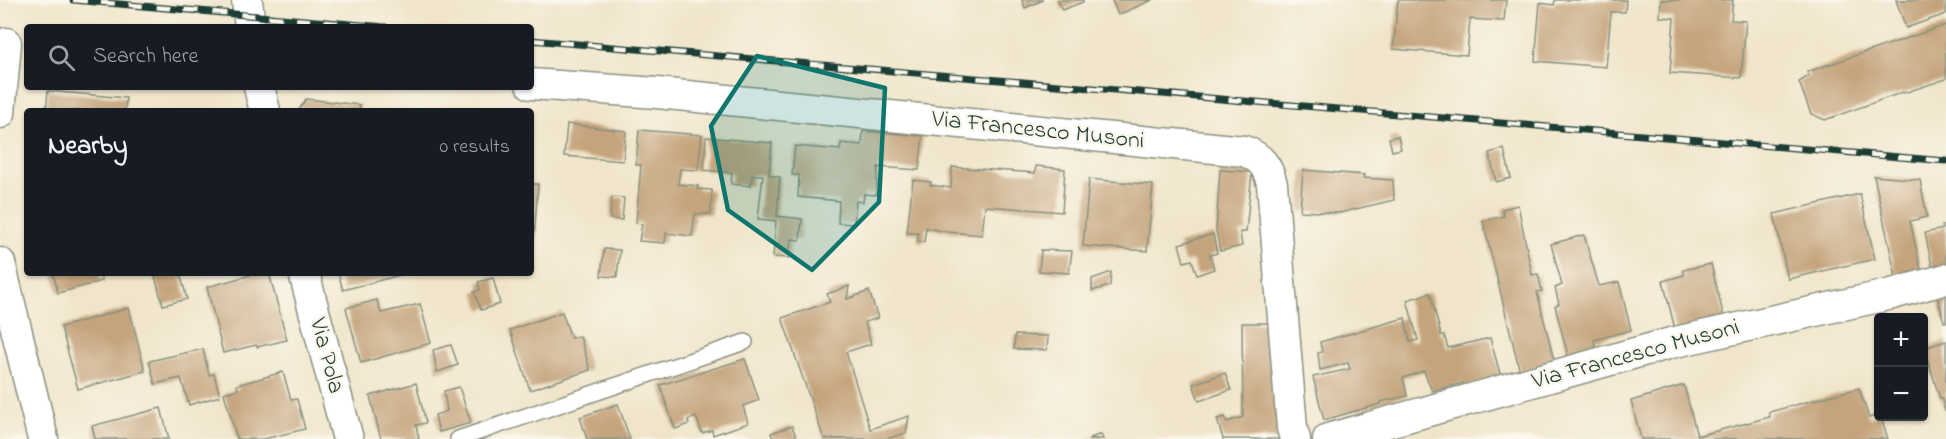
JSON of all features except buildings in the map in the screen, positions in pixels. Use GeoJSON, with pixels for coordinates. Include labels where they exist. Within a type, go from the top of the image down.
{"type":"FeatureCollection","features":[{"type":"Feature","properties":{"kind":"street"},"geometry":{"type":"LineString","coordinates":[[247,0],[250,24]]}},
{"type":"Feature","properties":{"kind":"street"},"geometry":{"type":"LineString","coordinates":[[0,113],[11,44]]}},
{"type":"Feature","properties":{"kind":"street","name":"Via Francesco Musoni"},"geometry":{"type":"LineString","coordinates":[[534,84],[669,94],[1244,151],[1255,155],[1270,172],[1272,184],[1292,429],[1295,439]]}},
{"type":"Feature","properties":{"kind":"street"},"geometry":{"type":"LineString","coordinates":[[260,90],[264,108]]}},
{"type":"Feature","properties":{"kind":"street"},"geometry":{"type":"LineString","coordinates":[[0,263],[43,439]]}},
{"type":"Feature","properties":{"kind":"street","name":"Via Pola"},"geometry":{"type":"LineString","coordinates":[[305,276],[348,439]]}},
{"type":"Feature","properties":{"kind":"street","name":"Via Francesco Musoni"},"geometry":{"type":"LineString","coordinates":[[1328,439],[1671,344],[1892,294],[1946,279]]}},
{"type":"Feature","properties":{"kind":"lane"},"geometry":{"type":"LineString","coordinates":[[458,439],[746,342]]}},
{"type":"Feature","properties":{"kind":"highlighted area"},"geometry":{"type":"Polygon","coordinates":[[[757,56],[885,88],[879,202],[812,270],[728,210],[711,126],[757,56]]]}},
{"type":"Feature","properties":{"kind":"railway"},"geometry":{"type":"LineString","coordinates":[[73,0],[350,24]]}},
{"type":"Feature","properties":{"kind":"railway"},"geometry":{"type":"LineString","coordinates":[[534,40],[1946,161]]}}]}
